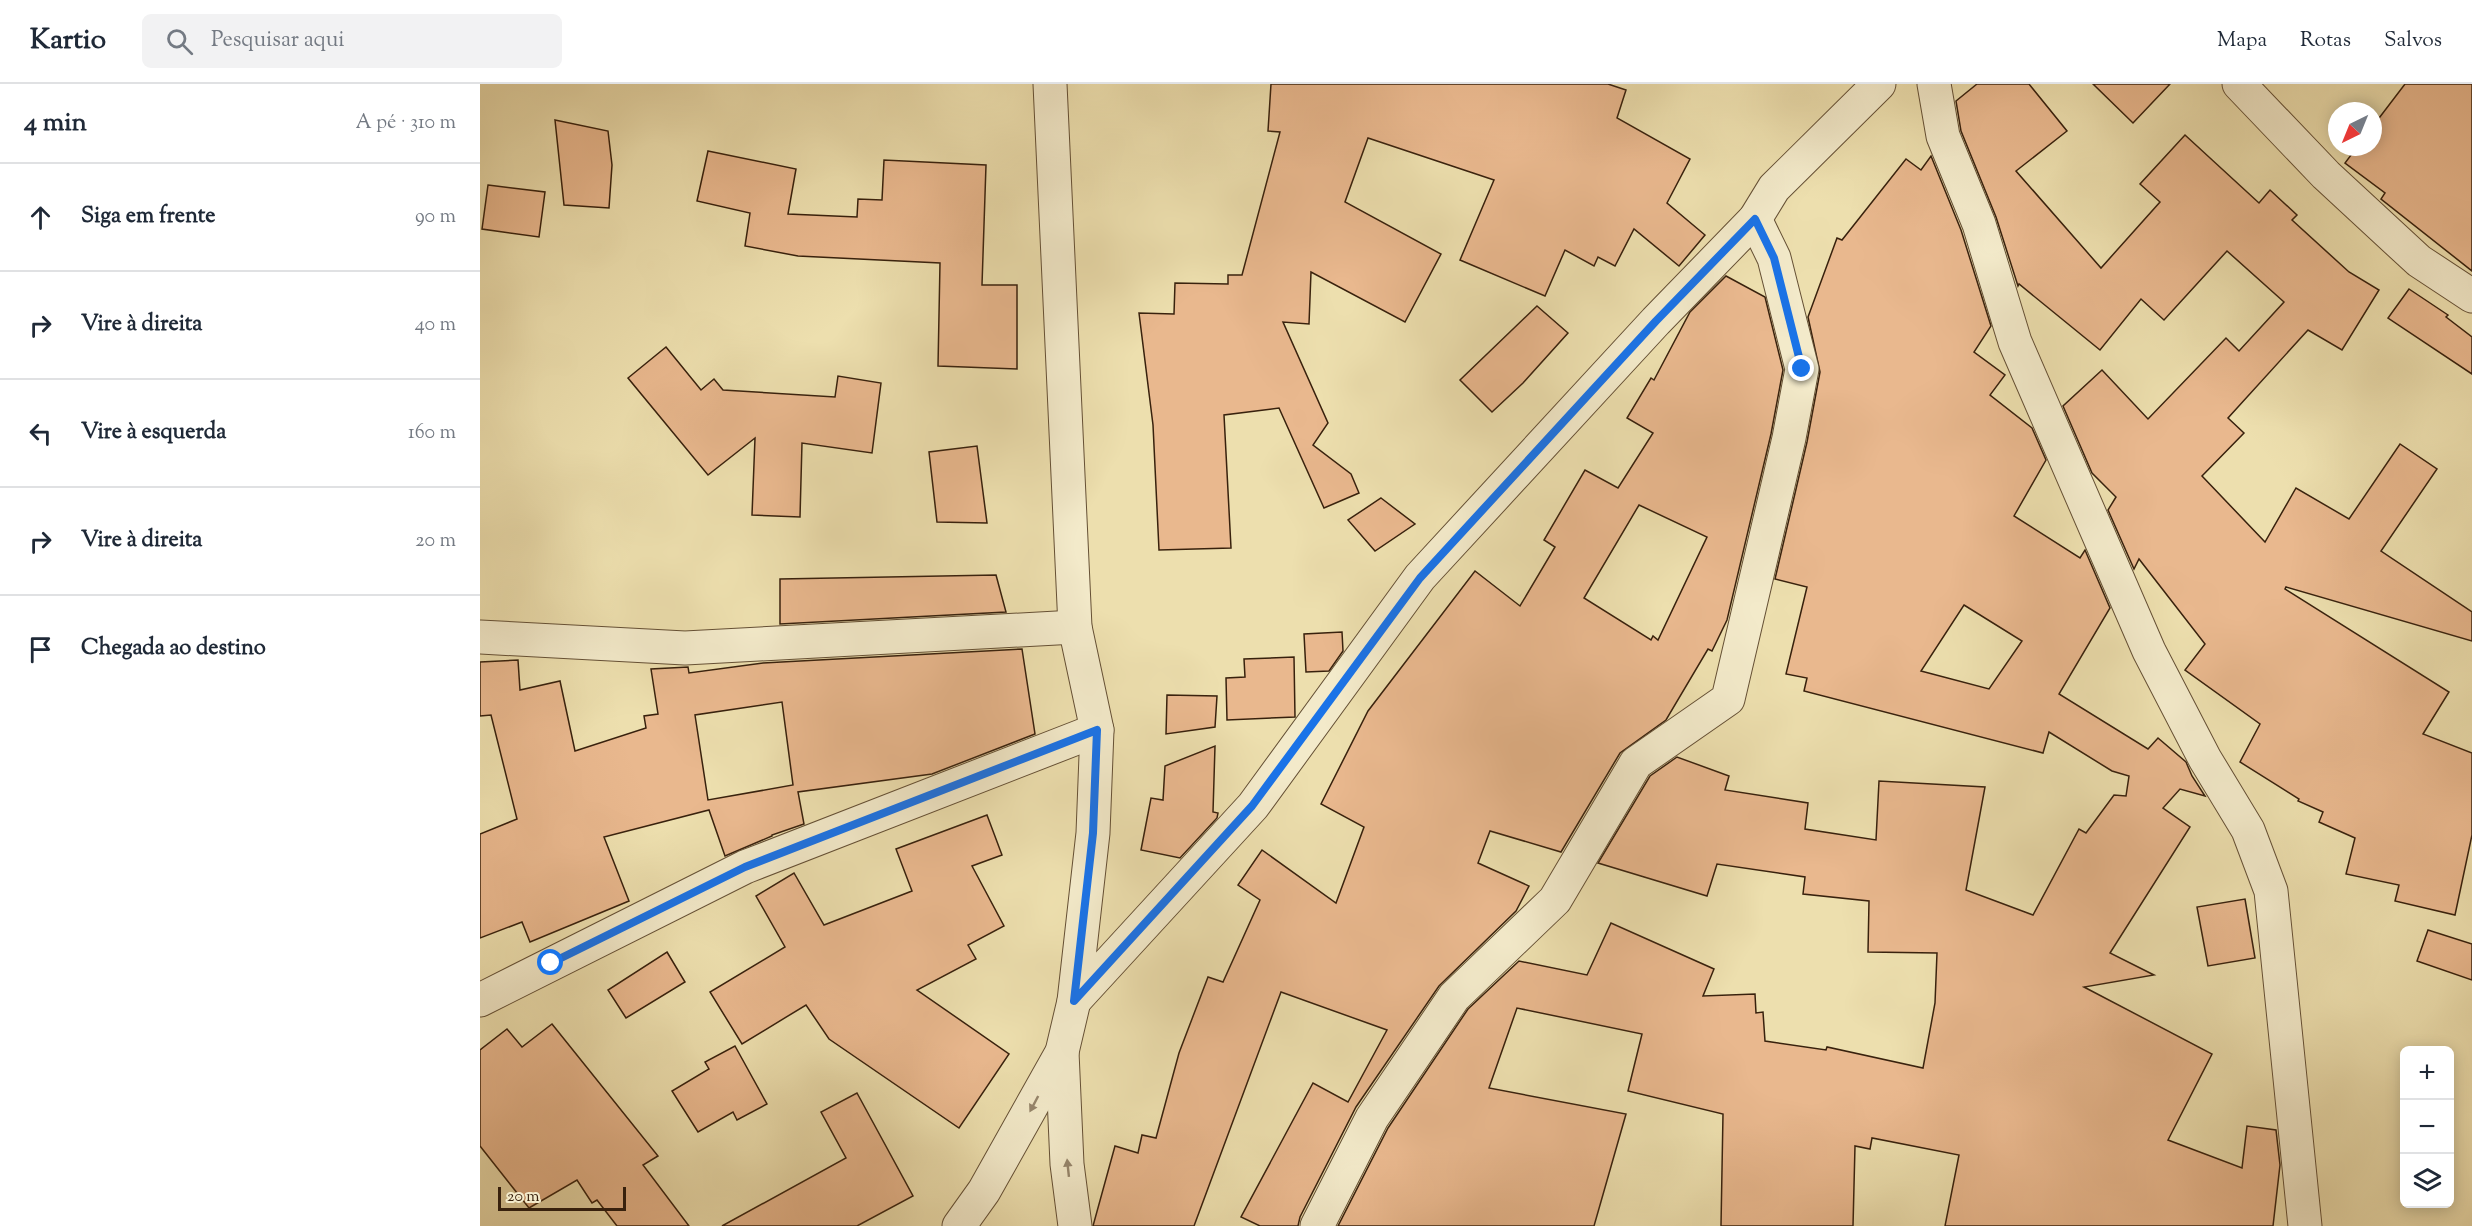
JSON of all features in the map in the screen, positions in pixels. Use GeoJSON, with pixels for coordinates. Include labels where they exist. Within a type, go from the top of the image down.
{"type":"FeatureCollection","features":[{"type":"Feature","properties":{"kind":"street"},"geometry":{"type":"LineString","coordinates":[[1050,84],[1075,627],[1097,730],[1093,833],[1074,1001],[1062,1052],[1067,1164],[1075,1226]]}},
{"type":"Feature","properties":{"kind":"street"},"geometry":{"type":"LineString","coordinates":[[1074,1001],[1252,806],[1420,578],[1656,321],[1755,219],[1774,188],[1879,84]]}},
{"type":"Feature","properties":{"kind":"street"},"geometry":{"type":"LineString","coordinates":[[1934,84],[1942,136],[1978,224],[2015,342],[2149,651],[2205,759],[2248,830],[2271,891],[2305,1226]]}},
{"type":"Feature","properties":{"kind":"street"},"geometry":{"type":"LineString","coordinates":[[2239,84],[2326,175],[2419,261],[2472,296]]}},
{"type":"Feature","properties":{"kind":"street"},"geometry":{"type":"LineString","coordinates":[[1317,1226],[1372,1118],[1454,997],[1555,900],[1636,763],[1728,699],[1789,438],[1802,369],[1774,258],[1755,219]]}},
{"type":"Feature","properties":{"kind":"street"},"geometry":{"type":"LineString","coordinates":[[480,637],[685,648],[1075,627]]}},
{"type":"Feature","properties":{"kind":"street"},"geometry":{"type":"LineString","coordinates":[[480,1000],[745,867],[1097,730]]}},
{"type":"Feature","properties":{"kind":"street"},"geometry":{"type":"LineString","coordinates":[[959,1226],[984,1191],[1062,1052]]}},
{"type":"Feature","properties":{"kind":"building"},"geometry":{"type":"Polygon","coordinates":[[[1271,84],[1608,84],[1626,90],[1617,118],[1690,159],[1667,203],[1705,235],[1679,266],[1634,229],[1615,266],[1598,257],[1594,266],[1565,250],[1545,296],[1460,260],[1494,180],[1368,138],[1345,202],[1441,254],[1405,322],[1311,272],[1309,324],[1283,322],[1328,423],[1313,445],[1351,474],[1359,493],[1324,508],[1279,408],[1224,415],[1231,548],[1159,550],[1153,425],[1139,313],[1174,314],[1175,283],[1228,284],[1228,275],[1242,275],[1280,132],[1268,131],[1271,84]]]}},
{"type":"Feature","properties":{"kind":"building"},"geometry":{"type":"Polygon","coordinates":[[[1977,84],[2029,84],[2067,131],[2016,171],[2101,268],[2160,202],[2140,184],[2185,135],[2259,203],[2270,190],[2297,215],[2292,220],[2349,272],[2379,290],[2342,350],[2308,330],[2228,418],[2244,433],[2202,476],[2265,542],[2296,488],[2349,519],[2400,444],[2437,469],[2381,551],[2472,612],[2472,641],[2286,587],[2285,589],[2449,692],[2423,734],[2472,753],[2472,835],[2455,915],[2395,901],[2399,885],[2346,874],[2355,838],[2319,822],[2323,812],[2298,801],[2299,799],[2240,762],[2260,724],[2185,670],[2205,644],[2139,559],[2134,569],[2108,510],[2116,497],[2092,473],[2063,406],[2102,370],[2148,419],[2226,338],[2239,351],[2284,302],[2227,251],[2164,320],[2141,299],[2100,350],[2019,284],[2018,286],[1996,217],[1961,131],[1956,101],[1977,84]]]}},
{"type":"Feature","properties":{"kind":"building"},"geometry":{"type":"Polygon","coordinates":[[[2093,84],[2170,84],[2133,123],[2093,84]]]}},
{"type":"Feature","properties":{"kind":"building"},"geometry":{"type":"Polygon","coordinates":[[[2405,84],[2472,84],[2472,271],[2381,199],[2385,193],[2345,163],[2350,156],[2382,156],[2382,114],[2405,84]]]}},
{"type":"Feature","properties":{"kind":"building"},"geometry":{"type":"Polygon","coordinates":[[[555,120],[608,131],[612,165],[609,208],[564,205],[555,120]]]}},
{"type":"Feature","properties":{"kind":"building"},"geometry":{"type":"Polygon","coordinates":[[[708,151],[796,169],[788,214],[857,217],[858,199],[882,200],[884,160],[986,165],[982,285],[1017,285],[1017,369],[938,366],[940,263],[798,256],[745,246],[750,213],[697,201],[708,151]]]}},
{"type":"Feature","properties":{"kind":"building"},"geometry":{"type":"Polygon","coordinates":[[[1931,156],[1961,230],[1991,326],[1974,352],[2005,375],[1990,395],[2032,428],[2046,460],[2014,516],[2080,558],[2085,550],[2110,608],[2059,694],[2148,749],[2158,738],[2186,762],[2205,796],[2180,789],[2163,808],[2190,827],[2110,953],[2154,975],[2084,987],[2212,1054],[2168,1140],[2242,1168],[2247,1126],[2276,1130],[2280,1165],[2273,1226],[1945,1226],[1959,1155],[1872,1138],[1870,1149],[1855,1146],[1853,1226],[1721,1226],[1723,1114],[1628,1091],[1642,1034],[1517,1008],[1489,1088],[1626,1114],[1594,1226],[1338,1226],[1388,1128],[1468,1009],[1519,961],[1587,975],[1611,923],[1714,969],[1703,996],[1755,994],[1756,1013],[1763,1012],[1765,1041],[1826,1050],[1827,1047],[1923,1068],[1935,1003],[1937,953],[1868,952],[1869,901],[1803,894],[1805,877],[1717,864],[1707,896],[1598,863],[1650,776],[1677,757],[1729,776],[1725,790],[1808,803],[1805,829],[1876,840],[1879,781],[1985,787],[1966,890],[2033,915],[2079,829],[2086,833],[2114,795],[2126,796],[2129,776],[2112,771],[2049,732],[2043,753],[1804,691],[1807,678],[1786,674],[1807,587],[1775,579],[1807,442],[1820,372],[1808,317],[1837,238],[1842,240],[1906,159],[1921,170],[1931,156]],[[1964,605],[1921,671],[1989,689],[2022,641],[1964,605]]]}},
{"type":"Feature","properties":{"kind":"building"},"geometry":{"type":"Polygon","coordinates":[[[488,185],[545,192],[539,237],[482,229],[488,185]]]}},
{"type":"Feature","properties":{"kind":"building"},"geometry":{"type":"Polygon","coordinates":[[[1726,276],[1765,297],[1783,370],[1771,434],[1727,620],[1712,651],[1708,649],[1666,720],[1620,753],[1561,852],[1490,831],[1478,863],[1529,886],[1516,911],[1439,986],[1356,1107],[1300,1217],[1298,1226],[1260,1226],[1241,1217],[1313,1083],[1348,1102],[1387,1030],[1281,992],[1194,1226],[1093,1226],[1115,1146],[1138,1153],[1142,1135],[1156,1138],[1179,1053],[1208,977],[1223,982],[1260,900],[1238,885],[1262,850],[1336,903],[1364,827],[1321,804],[1368,711],[1475,571],[1520,606],[1555,547],[1544,540],[1585,470],[1618,488],[1653,433],[1627,418],[1651,378],[1654,380],[1690,312],[1726,276]],[[1639,505],[1584,598],[1651,640],[1653,636],[1658,640],[1707,537],[1639,505]]]}},
{"type":"Feature","properties":{"kind":"building"},"geometry":{"type":"Polygon","coordinates":[[[2409,289],[2448,315],[2446,317],[2472,337],[2472,374],[2388,318],[2409,289]]]}},
{"type":"Feature","properties":{"kind":"building"},"geometry":{"type":"Polygon","coordinates":[[[1537,306],[1568,333],[1523,383],[1492,412],[1460,380],[1537,306]]]}},
{"type":"Feature","properties":{"kind":"building"},"geometry":{"type":"Polygon","coordinates":[[[666,347],[701,390],[714,379],[723,390],[835,397],[838,376],[881,383],[872,453],[802,443],[800,517],[752,515],[755,438],[708,475],[628,378],[666,347]]]}},
{"type":"Feature","properties":{"kind":"building"},"geometry":{"type":"Polygon","coordinates":[[[977,446],[987,523],[937,522],[929,452],[977,446]]]}},
{"type":"Feature","properties":{"kind":"building"},"geometry":{"type":"Polygon","coordinates":[[[1381,498],[1415,524],[1375,551],[1348,520],[1381,498]]]}},
{"type":"Feature","properties":{"kind":"building"},"geometry":{"type":"Polygon","coordinates":[[[996,575],[1006,612],[780,624],[780,579],[996,575]]]}},
{"type":"Feature","properties":{"kind":"building"},"geometry":{"type":"Polygon","coordinates":[[[1342,632],[1343,651],[1329,671],[1306,672],[1304,634],[1342,632]]]}},
{"type":"Feature","properties":{"kind":"building"},"geometry":{"type":"Polygon","coordinates":[[[1022,649],[1035,734],[932,774],[798,792],[804,824],[772,835],[725,856],[709,810],[604,837],[629,901],[530,942],[522,922],[480,938],[480,834],[517,819],[491,715],[480,716],[480,662],[518,660],[520,690],[560,681],[575,751],[646,728],[644,716],[658,714],[651,669],[688,667],[689,673],[763,663],[1022,649]],[[782,702],[695,715],[708,800],[793,785],[782,702]]]}},
{"type":"Feature","properties":{"kind":"building"},"geometry":{"type":"Polygon","coordinates":[[[1294,657],[1295,717],[1227,720],[1226,678],[1245,677],[1244,659],[1294,657]]]}},
{"type":"Feature","properties":{"kind":"building"},"geometry":{"type":"Polygon","coordinates":[[[1167,695],[1217,696],[1215,727],[1166,734],[1167,695]]]}},
{"type":"Feature","properties":{"kind":"building"},"geometry":{"type":"Polygon","coordinates":[[[1215,746],[1213,812],[1218,813],[1217,818],[1180,858],[1141,850],[1151,798],[1163,800],[1165,766],[1215,746]]]}},
{"type":"Feature","properties":{"kind":"building"},"geometry":{"type":"Polygon","coordinates":[[[987,815],[1002,855],[972,866],[1004,926],[968,945],[976,959],[917,990],[1009,1054],[959,1128],[829,1039],[806,1005],[742,1044],[710,992],[785,947],[756,896],[794,873],[824,925],[912,891],[896,849],[987,815]]]}},
{"type":"Feature","properties":{"kind":"building"},"geometry":{"type":"Polygon","coordinates":[[[2245,899],[2255,958],[2208,966],[2197,907],[2245,899]]]}},
{"type":"Feature","properties":{"kind":"building"},"geometry":{"type":"Polygon","coordinates":[[[2428,930],[2472,944],[2472,980],[2417,961],[2428,930]]]}},
{"type":"Feature","properties":{"kind":"building"},"geometry":{"type":"Polygon","coordinates":[[[667,952],[685,982],[626,1018],[608,990],[667,952]]]}},
{"type":"Feature","properties":{"kind":"building"},"geometry":{"type":"Polygon","coordinates":[[[552,1024],[658,1156],[643,1165],[689,1226],[617,1226],[597,1200],[592,1203],[577,1180],[529,1208],[480,1146],[480,1050],[507,1029],[522,1047],[552,1024]]]}},
{"type":"Feature","properties":{"kind":"building"},"geometry":{"type":"Polygon","coordinates":[[[735,1046],[767,1104],[737,1120],[733,1112],[698,1132],[672,1091],[709,1069],[705,1062],[735,1046]]]}},
{"type":"Feature","properties":{"kind":"building"},"geometry":{"type":"Polygon","coordinates":[[[857,1093],[913,1196],[857,1226],[722,1226],[846,1158],[821,1112],[857,1093]]]}},
{"type":"Feature","properties":{"kind":"route"},"geometry":{"type":"LineString","coordinates":[[551,963],[745,867],[1097,730],[1093,833],[1074,1001],[1252,806],[1420,578],[1656,321],[1755,219],[1774,258],[1802,369]]}}]}
